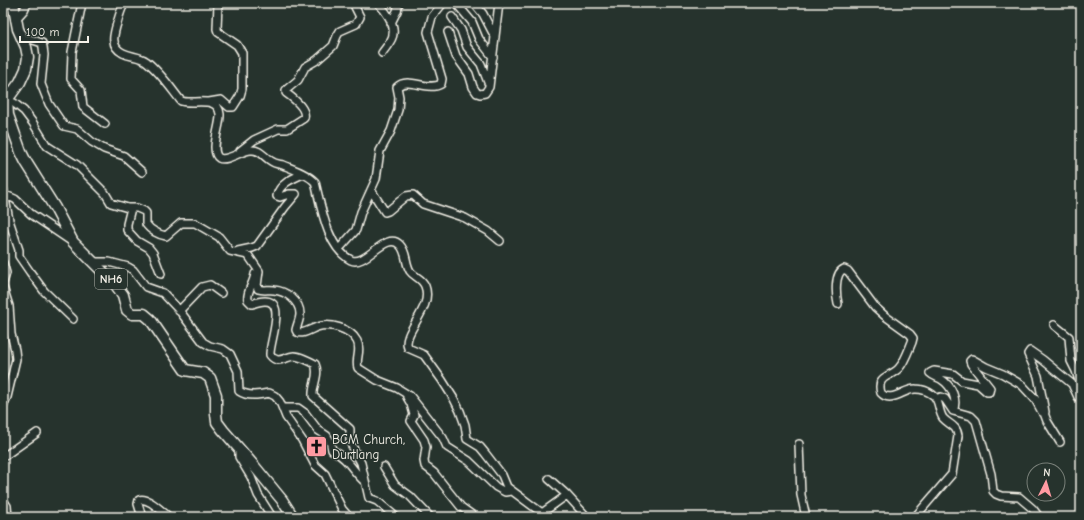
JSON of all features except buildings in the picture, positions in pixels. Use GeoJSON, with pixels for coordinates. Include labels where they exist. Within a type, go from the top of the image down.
{"type":"FeatureCollection","features":[{"type":"Feature","properties":{"kind":"highway"},"geometry":{"type":"LineString","coordinates":[[7,100],[20,82],[26,69],[28,57],[26,47],[15,20],[13,3]]}},
{"type":"Feature","properties":{"kind":"highway","name":"NH6"},"geometry":{"type":"LineString","coordinates":[[7,100],[8,115],[21,152],[55,208],[73,242],[120,290],[127,310],[132,314],[144,314],[150,319],[182,367],[188,371],[202,373],[210,378],[216,395],[217,422],[282,500],[293,517]]}},
{"type":"Feature","properties":{"kind":"street"},"geometry":{"type":"LineString","coordinates":[[15,20],[24,10],[26,3]]}},
{"type":"Feature","properties":{"kind":"street"},"geometry":{"type":"LineString","coordinates":[[82,3],[72,52],[71,79],[81,90],[83,107],[105,124]]}},
{"type":"Feature","properties":{"kind":"street"},"geometry":{"type":"LineString","coordinates":[[125,3],[113,36],[113,42],[117,49],[132,56],[141,57],[174,90],[181,101],[209,102],[221,100],[230,107],[233,106],[240,96],[243,85],[241,51],[237,45],[218,32],[218,3]]}},
{"type":"Feature","properties":{"kind":"street"},"geometry":{"type":"LineString","coordinates":[[235,155],[249,143],[278,129],[287,129],[304,118],[304,110],[286,93],[286,90],[298,80],[305,67],[319,58],[334,44],[340,31],[356,24],[360,17],[355,7],[356,3]]}},
{"type":"Feature","properties":{"kind":"street"},"geometry":{"type":"LineString","coordinates":[[378,3],[386,12],[391,23],[393,35],[382,53]]}},
{"type":"Feature","properties":{"kind":"street"},"geometry":{"type":"LineString","coordinates":[[391,23],[399,3]]}},
{"type":"Feature","properties":{"kind":"street"},"geometry":{"type":"LineString","coordinates":[[338,249],[356,230],[361,212],[372,190],[377,176],[380,151],[391,131],[398,110],[399,97],[397,87],[404,83],[436,86],[441,84],[442,78],[428,29],[432,17],[443,3]]}},
{"type":"Feature","properties":{"kind":"street"},"geometry":{"type":"LineString","coordinates":[[456,3],[472,22],[479,39],[493,57]]}},
{"type":"Feature","properties":{"kind":"street"},"geometry":{"type":"LineString","coordinates":[[474,3],[483,14],[495,37]]}},
{"type":"Feature","properties":{"kind":"street"},"geometry":{"type":"LineString","coordinates":[[448,32],[456,56],[469,74],[473,87],[477,93],[486,93],[489,85],[493,57],[498,6],[492,3]]}},
{"type":"Feature","properties":{"kind":"street"},"geometry":{"type":"LineString","coordinates":[[452,17],[461,30],[467,47],[482,64],[489,85]]}},
{"type":"Feature","properties":{"kind":"street"},"geometry":{"type":"LineString","coordinates":[[23,40],[30,39],[42,43],[44,47],[41,84],[49,104],[64,126],[77,129],[92,142],[124,156],[142,172]]}},
{"type":"Feature","properties":{"kind":"street"},"geometry":{"type":"LineString","coordinates":[[3,112],[7,100],[14,103],[24,111],[47,146],[77,165],[105,193],[111,203],[137,208],[144,211],[147,226],[166,236],[181,223],[195,223],[216,235],[232,252],[248,255],[259,270],[258,289],[284,292],[292,297],[298,305],[300,315],[296,330],[297,332],[301,334],[323,326],[333,326],[343,329],[354,337],[358,342],[360,353],[357,364],[358,368],[377,380],[401,390],[414,400],[443,438],[448,448],[464,457],[496,487],[504,492],[511,492]]}},
{"type":"Feature","properties":{"kind":"street"},"geometry":{"type":"LineString","coordinates":[[209,102],[215,105],[220,113],[214,148],[216,155],[224,159],[248,150],[257,151],[273,163],[284,166],[311,178],[315,182],[331,238],[338,249],[347,257],[355,261],[364,258],[384,244],[393,242],[401,246],[410,270],[423,282],[427,294],[427,298],[421,313],[408,340],[407,347],[424,355],[442,380],[460,411],[465,425],[467,439],[480,447],[485,453],[502,475],[511,492],[543,515],[567,495]]}},
{"type":"Feature","properties":{"kind":"street"},"geometry":{"type":"LineString","coordinates":[[232,252],[257,246],[296,194],[289,194],[280,197],[277,196],[278,192],[285,183],[303,174]]}},
{"type":"Feature","properties":{"kind":"street"},"geometry":{"type":"LineString","coordinates":[[3,188],[6,223],[19,250],[19,256],[22,262],[44,291],[73,319]]}},
{"type":"Feature","properties":{"kind":"street"},"geometry":{"type":"LineString","coordinates":[[372,190],[385,212],[406,196],[412,194],[423,204],[465,218],[488,231],[500,241]]}},
{"type":"Feature","properties":{"kind":"street"},"geometry":{"type":"LineString","coordinates":[[3,193],[15,199],[31,214],[73,242]]}},
{"type":"Feature","properties":{"kind":"street"},"geometry":{"type":"LineString","coordinates":[[131,208],[127,230],[137,241],[149,248],[153,253],[161,274]]}},
{"type":"Feature","properties":{"kind":"street"},"geometry":{"type":"LineString","coordinates":[[92,262],[110,262],[133,270],[146,287],[163,293],[203,342],[210,346],[223,349],[230,354],[238,371],[239,391],[256,395],[269,393],[278,399],[286,417],[302,440],[315,465],[325,474],[342,509],[349,517]]}},
{"type":"Feature","properties":{"kind":"street"},"geometry":{"type":"LineString","coordinates":[[253,262],[255,271],[248,300],[252,304],[258,302],[269,302],[276,310],[277,320],[270,355],[273,359],[278,361],[296,356],[315,364],[317,374],[312,394],[350,429],[350,442],[361,463],[369,498],[378,501],[396,517]]}},
{"type":"Feature","properties":{"kind":"street"},"geometry":{"type":"LineString","coordinates":[[3,263],[6,273],[3,283]]}},
{"type":"Feature","properties":{"kind":"street"},"geometry":{"type":"LineString","coordinates":[[838,304],[836,284],[841,270],[844,268],[848,271],[875,307],[910,334],[913,338],[900,368],[882,380],[880,386],[881,393],[892,397],[910,389],[927,391],[936,399],[943,418],[958,431],[952,474],[915,517]]}},
{"type":"Feature","properties":{"kind":"street"},"geometry":{"type":"LineString","coordinates":[[179,311],[202,287],[210,285],[221,293]]}},
{"type":"Feature","properties":{"kind":"street"},"geometry":{"type":"LineString","coordinates":[[3,287],[9,306],[11,334],[16,359],[6,401],[3,406]]}},
{"type":"Feature","properties":{"kind":"street"},"geometry":{"type":"LineString","coordinates":[[1054,325],[1069,337],[1072,361],[1081,387]]}},
{"type":"Feature","properties":{"kind":"street"},"geometry":{"type":"LineString","coordinates":[[1044,413],[1046,410],[1040,393],[1035,366],[1029,355],[1030,351],[1072,384],[1078,397],[1081,397]]}},
{"type":"Feature","properties":{"kind":"street"},"geometry":{"type":"LineString","coordinates":[[953,411],[955,403],[954,397],[947,384],[930,373],[934,371],[953,374],[962,381],[978,384],[989,392],[990,388],[971,364],[970,360],[972,359],[1022,385],[1035,399],[1060,442]]}},
{"type":"Feature","properties":{"kind":"street"},"geometry":{"type":"LineString","coordinates":[[401,390],[411,404],[414,415],[411,421],[424,440],[426,447],[424,461],[425,466],[434,473],[446,487],[460,507],[475,517]]}},
{"type":"Feature","properties":{"kind":"street"},"geometry":{"type":"LineString","coordinates":[[936,399],[941,397],[945,399],[953,411],[971,416],[976,421],[991,474],[993,491],[1001,496],[1019,497],[1033,509],[1039,517]]}},
{"type":"Feature","properties":{"kind":"street"},"geometry":{"type":"LineString","coordinates":[[283,408],[298,408],[305,413],[318,430],[327,436],[332,450],[350,462],[364,481]]}},
{"type":"Feature","properties":{"kind":"street"},"geometry":{"type":"LineString","coordinates":[[3,457],[36,434]]}},
{"type":"Feature","properties":{"kind":"street"},"geometry":{"type":"LineString","coordinates":[[799,444],[801,495],[806,517]]}},
{"type":"Feature","properties":{"kind":"street"},"geometry":{"type":"LineString","coordinates":[[240,450],[239,457],[252,477],[258,495],[272,517]]}},
{"type":"Feature","properties":{"kind":"street"},"geometry":{"type":"LineString","coordinates":[[384,467],[393,483],[410,496],[430,517]]}},
{"type":"Feature","properties":{"kind":"street"},"geometry":{"type":"LineString","coordinates":[[549,479],[567,495],[587,517]]}},
{"type":"Feature","properties":{"kind":"street"},"geometry":{"type":"LineString","coordinates":[[142,517],[138,504],[139,500],[143,499],[148,500],[169,517]]}},
{"type":"Feature","properties":{"kind":"street"},"geometry":{"type":"LineString","coordinates":[[3,500],[7,506],[8,517]]}},
{"type":"Feature","properties":{"kind":"place","name":"BCM Church, Durtlang"},"geometry":{"type":"Point","coordinates":[317,446]}}]}
